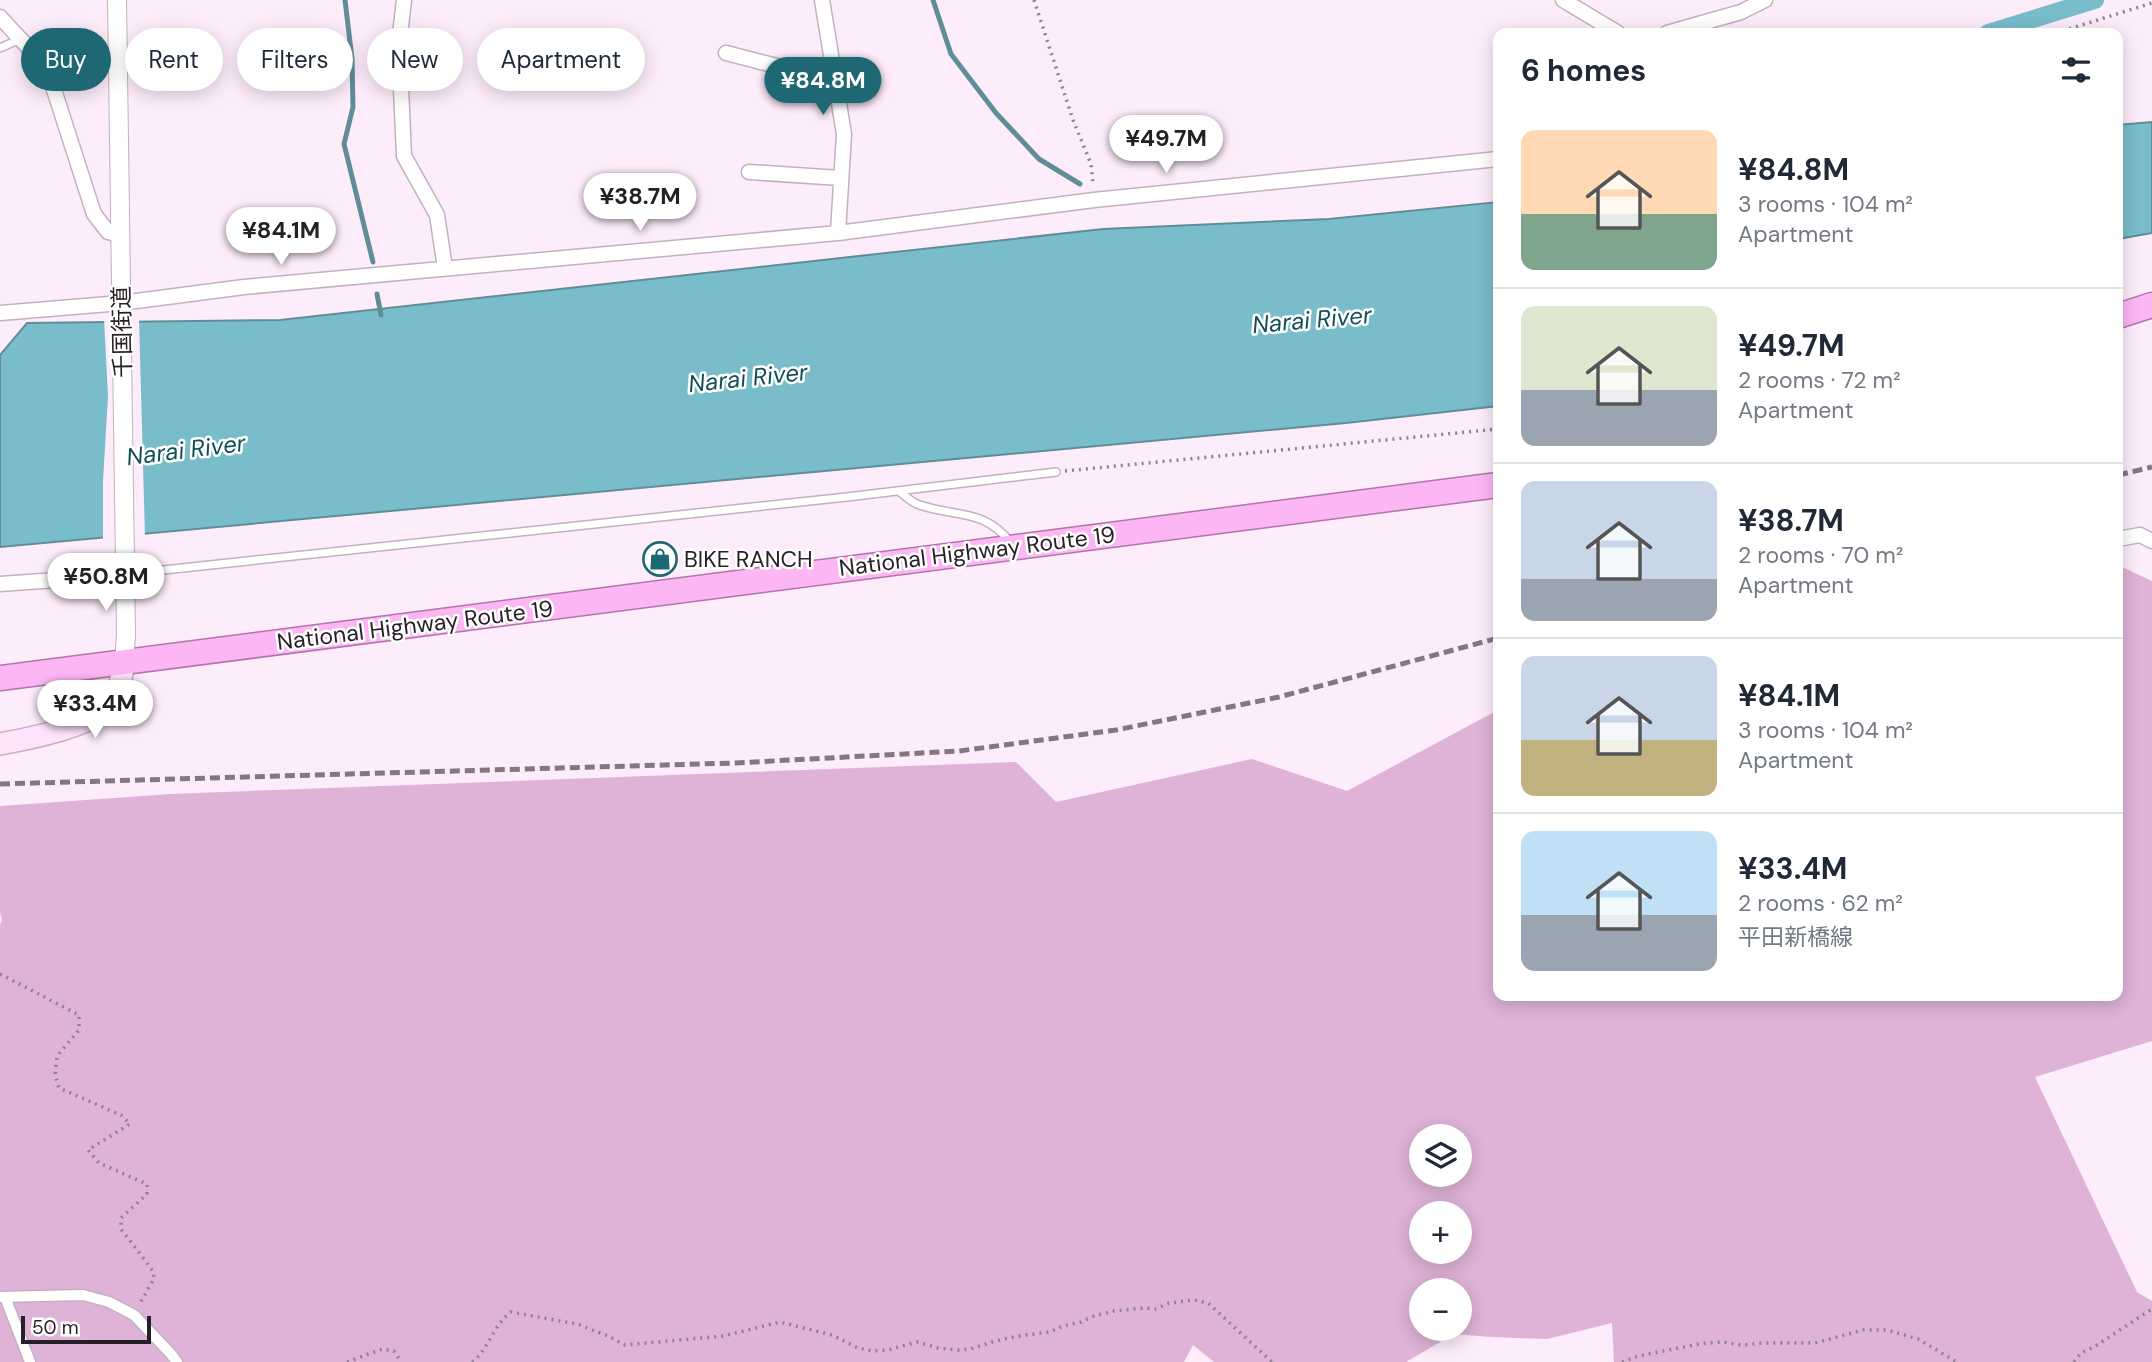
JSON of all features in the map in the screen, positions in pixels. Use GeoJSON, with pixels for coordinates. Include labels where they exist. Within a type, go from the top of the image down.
{"type":"FeatureCollection","features":[{"type":"Feature","properties":{"kind":"highway"},"geometry":{"type":"LineString","coordinates":[[2123,314],[2152,305]]}},
{"type":"Feature","properties":{"kind":"highway","name":"National Highway Route 19"},"geometry":{"type":"LineString","coordinates":[[0,678],[1493,486]]}},
{"type":"Feature","properties":{"kind":"main road"},"geometry":{"type":"LineString","coordinates":[[0,744],[80,724],[106,710],[116,696],[124,663]]}},
{"type":"Feature","properties":{"kind":"street","name":"千国街道"},"geometry":{"type":"LineString","coordinates":[[117,0],[126,635],[124,663]]}},
{"type":"Feature","properties":{"kind":"street"},"geometry":{"type":"LineString","coordinates":[[404,0],[399,43],[404,156],[436,215],[445,268]]}},
{"type":"Feature","properties":{"kind":"street"},"geometry":{"type":"LineString","coordinates":[[822,0],[844,134],[838,233]]}},
{"type":"Feature","properties":{"kind":"street"},"geometry":{"type":"LineString","coordinates":[[1563,0],[1610,28]]}},
{"type":"Feature","properties":{"kind":"street"},"geometry":{"type":"LineString","coordinates":[[1685,28],[1741,12],[1765,0]]}},
{"type":"Feature","properties":{"kind":"street"},"geometry":{"type":"LineString","coordinates":[[0,17],[48,71],[94,214],[108,232],[120,235]]}},
{"type":"Feature","properties":{"kind":"street"},"geometry":{"type":"LineString","coordinates":[[726,53],[781,67],[819,68],[832,72]]}},
{"type":"Feature","properties":{"kind":"street"},"geometry":{"type":"LineString","coordinates":[[0,313],[122,308],[244,287],[838,233],[1094,200],[1493,160]]}},
{"type":"Feature","properties":{"kind":"street"},"geometry":{"type":"LineString","coordinates":[[749,172],[840,178]]}},
{"type":"Feature","properties":{"kind":"street"},"geometry":{"type":"LineString","coordinates":[[2123,538],[2140,534],[2152,541]]}},
{"type":"Feature","properties":{"kind":"street"},"geometry":{"type":"LineString","coordinates":[[0,584],[125,569]]}},
{"type":"Feature","properties":{"kind":"street"},"geometry":{"type":"LineString","coordinates":[[30,1362],[2,1297],[83,1295],[109,1302],[134,1315],[177,1362]]}},
{"type":"Feature","properties":{"kind":"lane"},"geometry":{"type":"LineString","coordinates":[[0,48],[20,39]]}},
{"type":"Feature","properties":{"kind":"lane"},"geometry":{"type":"LineString","coordinates":[[125,569],[898,491],[1056,472]]}},
{"type":"Feature","properties":{"kind":"lane"},"geometry":{"type":"LineString","coordinates":[[898,491],[915,503],[979,518],[1000,529],[1013,546]]}},
{"type":"Feature","properties":{"kind":"path"},"geometry":{"type":"LineString","coordinates":[[1034,0],[1073,120],[1091,164],[1094,200]]}},
{"type":"Feature","properties":{"kind":"path"},"geometry":{"type":"LineString","coordinates":[[2072,28],[2152,3]]}},
{"type":"Feature","properties":{"kind":"path"},"geometry":{"type":"LineString","coordinates":[[1056,472],[1493,429]]}},
{"type":"Feature","properties":{"kind":"path"},"geometry":{"type":"LineString","coordinates":[[0,974],[79,1015],[79,1030],[57,1056],[55,1075],[59,1088],[121,1115],[130,1124],[88,1150],[99,1163],[147,1184],[147,1194],[121,1218],[121,1229],[153,1271],[154,1279],[134,1315]]}},
{"type":"Feature","properties":{"kind":"path"},"geometry":{"type":"LineString","coordinates":[[472,1362],[479,1357],[503,1318],[511,1312],[577,1324],[625,1345],[723,1336],[780,1322],[832,1335],[858,1348],[873,1351],[917,1342],[958,1350],[1018,1336],[1050,1332],[1114,1311],[1156,1309],[1168,1303],[1194,1300],[1208,1303],[1272,1362]]}},
{"type":"Feature","properties":{"kind":"path"},"geometry":{"type":"LineString","coordinates":[[2074,1362],[2081,1353],[2152,1309]]}},
{"type":"Feature","properties":{"kind":"path"},"geometry":{"type":"LineString","coordinates":[[1622,1362],[1638,1356],[1699,1344],[1815,1343],[1863,1331],[1887,1330],[1917,1339],[1957,1362]]}},
{"type":"Feature","properties":{"kind":"path"},"geometry":{"type":"LineString","coordinates":[[347,1362],[382,1349],[394,1351],[401,1362]]}},
{"type":"Feature","properties":{"kind":"shaded area"},"geometry":{"type":"Polygon","coordinates":[[[2123,567],[2152,581],[2152,1041],[2035,1077],[2137,1292],[2152,1301],[2152,1362],[1614,1362],[1612,1323],[1547,1339],[1472,1335],[1472,1278],[1409,1278],[1409,1341],[1442,1341],[1406,1362],[1214,1362],[1193,1345],[1184,1362],[0,1362],[0,806],[171,794],[1016,762],[1056,802],[1252,759],[1347,791],[1493,713],[1493,1001],[2123,1001],[2123,567]]]}},
{"type":"Feature","properties":{"kind":"water"},"geometry":{"type":"Polygon","coordinates":[[[2152,122],[2152,233],[2123,238],[2123,125],[2152,122]]]}},
{"type":"Feature","properties":{"kind":"water","name":"Narai River"},"geometry":{"type":"Polygon","coordinates":[[[1493,203],[1493,407],[1346,423],[0,547],[0,355],[27,323],[280,320],[1103,229],[1329,219],[1493,203]]]}},
{"type":"Feature","properties":{"kind":"pier"},"geometry":{"type":"Polygon","coordinates":[[[139,318],[145,538],[103,542],[108,396],[104,319],[139,318]]]}},
{"type":"Feature","properties":{"kind":"waterway"},"geometry":{"type":"LineString","coordinates":[[345,0],[352,59],[353,107],[344,144],[373,262]]}},
{"type":"Feature","properties":{"kind":"waterway"},"geometry":{"type":"LineString","coordinates":[[933,0],[951,54],[996,113],[1039,159],[1080,184]]}},
{"type":"Feature","properties":{"kind":"waterway"},"geometry":{"type":"LineString","coordinates":[[2004,28],[2095,0]]}},
{"type":"Feature","properties":{"kind":"waterway"},"geometry":{"type":"LineString","coordinates":[[377,294],[381,315]]}},
{"type":"Feature","properties":{"kind":"railway"},"geometry":{"type":"LineString","coordinates":[[2123,474],[2152,467]]}},
{"type":"Feature","properties":{"kind":"railway"},"geometry":{"type":"LineString","coordinates":[[0,784],[735,763],[959,751],[1116,730],[1279,697],[1493,639]]}},
{"type":"Feature","properties":{"kind":"place","name":"BIKE RANCH"},"geometry":{"type":"Point","coordinates":[660,559]}}]}
